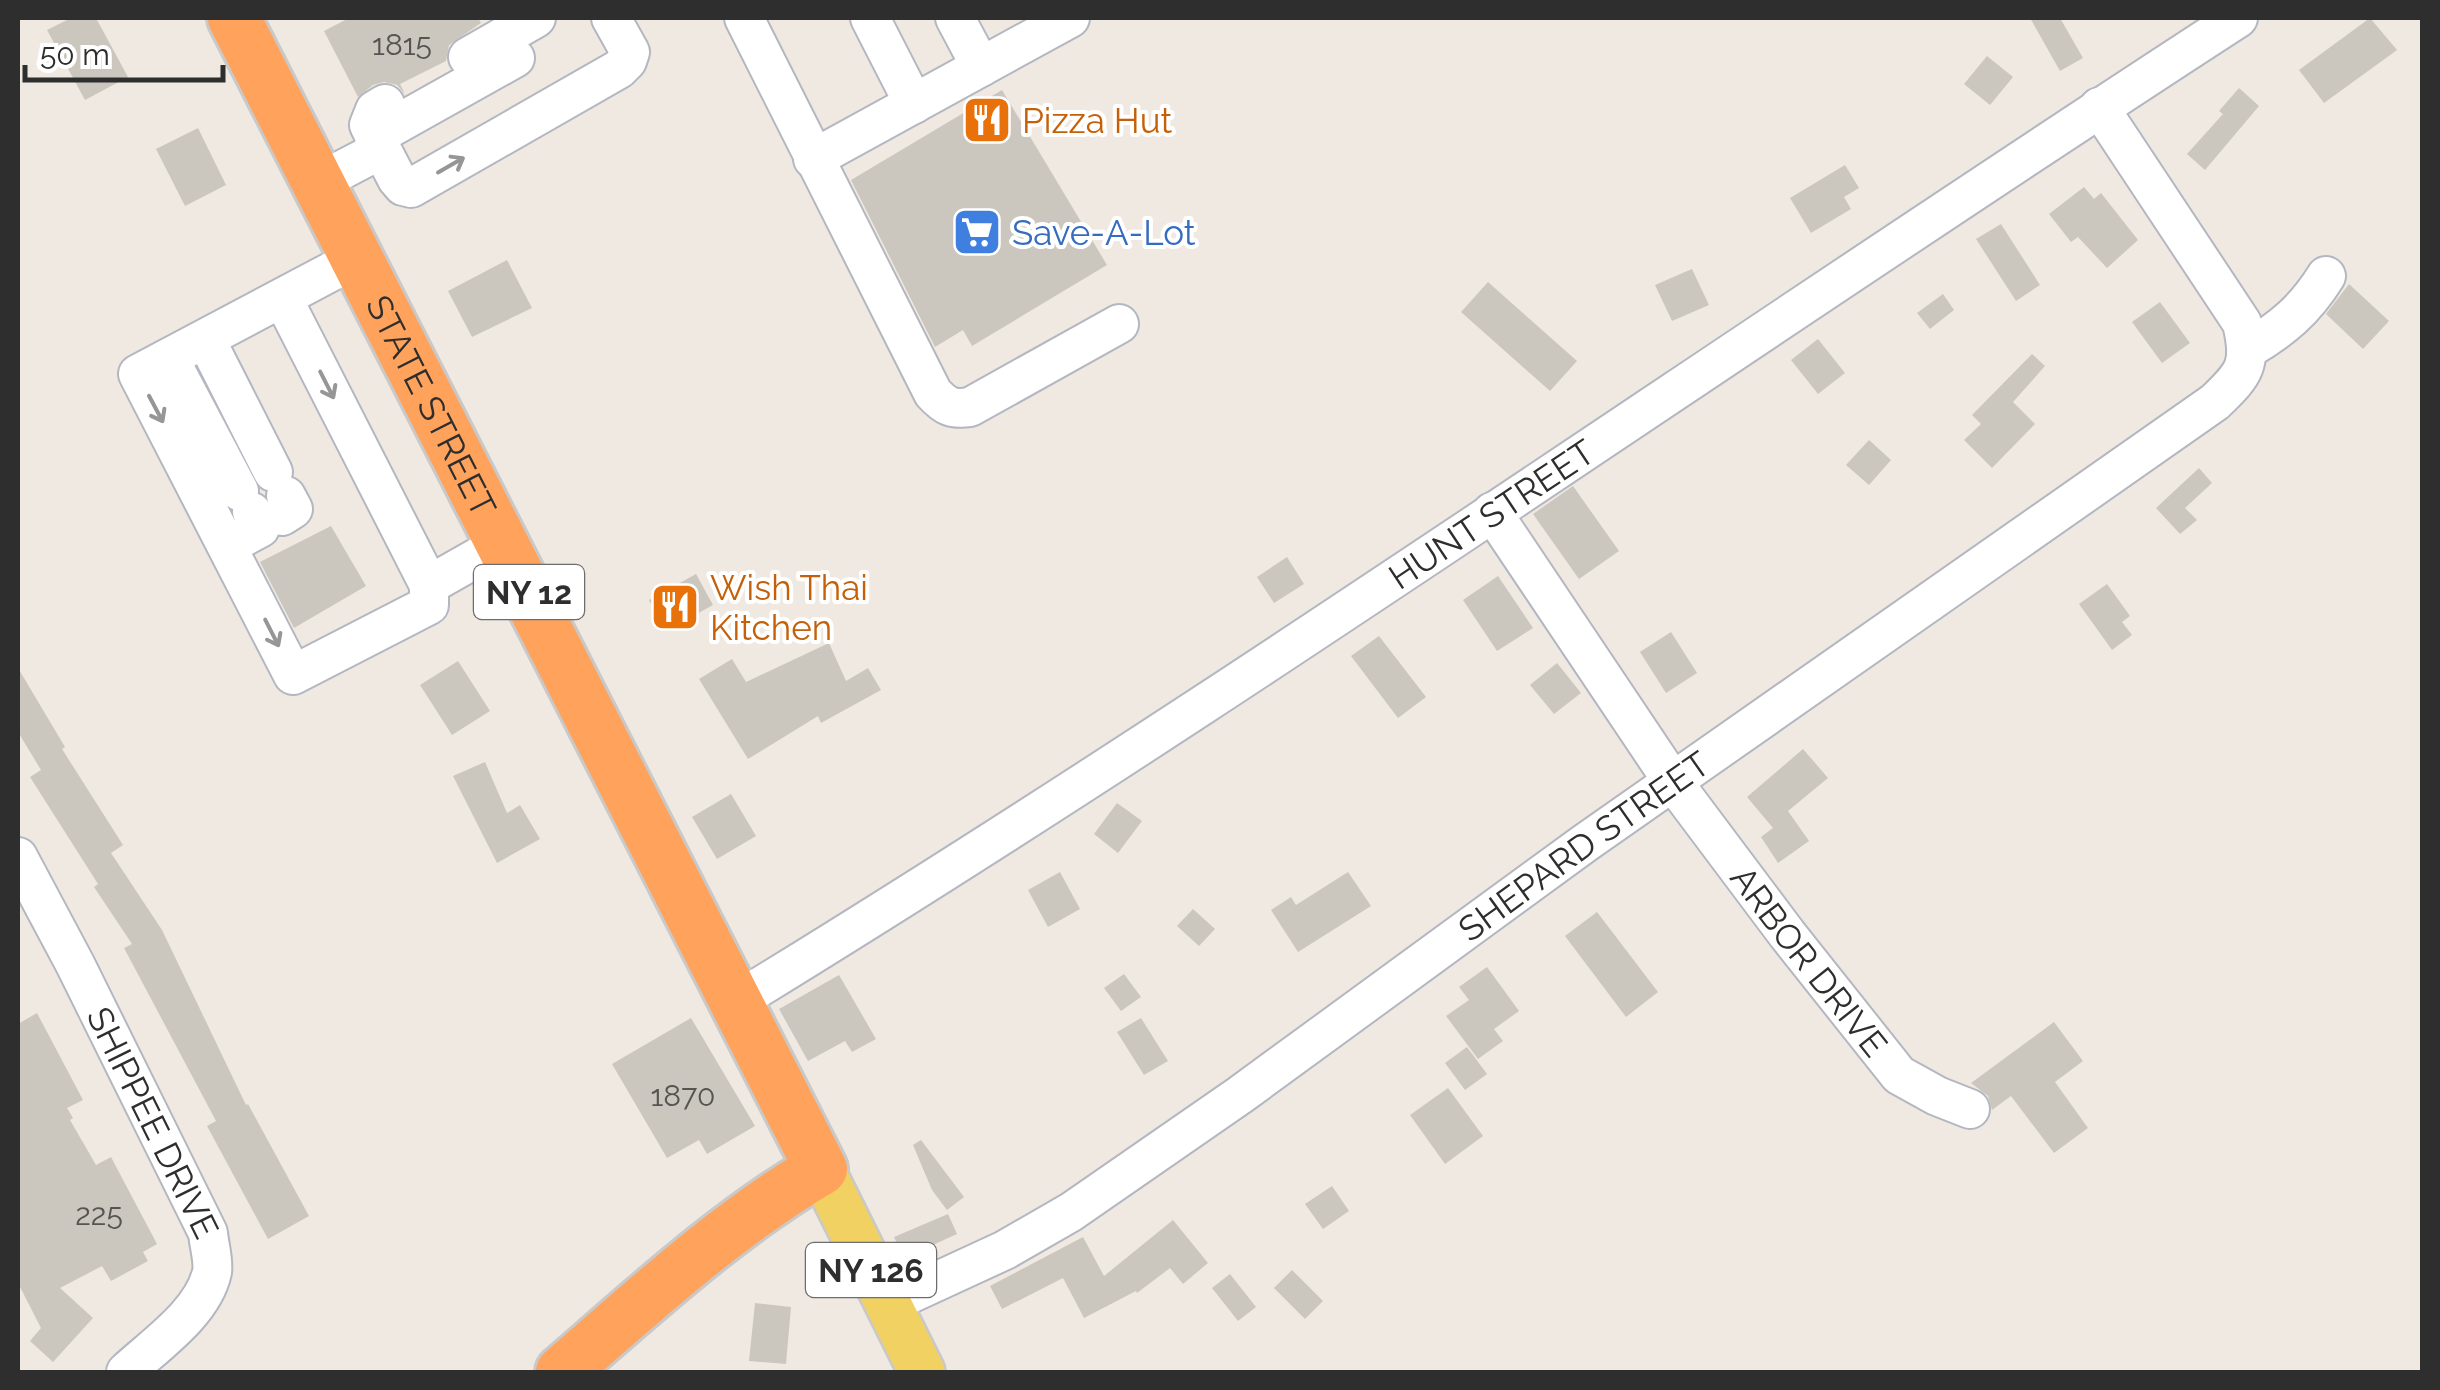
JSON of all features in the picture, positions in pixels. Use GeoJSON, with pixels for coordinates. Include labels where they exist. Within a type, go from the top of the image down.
{"type":"FeatureCollection","features":[{"type":"Feature","properties":{"kind":"highway","name":"STATE STREET"},"geometry":{"type":"LineString","coordinates":[[234,18],[737,1001],[804,1178]]}},
{"type":"Feature","properties":{"kind":"highway"},"geometry":{"type":"LineString","coordinates":[[562,1372],[658,1290],[804,1178]]}},
{"type":"Feature","properties":{"kind":"main road","name":"STATE STREET"},"geometry":{"type":"LineString","coordinates":[[804,1178],[888,1304],[922,1372]]}},
{"type":"Feature","properties":{"kind":"street"},"geometry":{"type":"LineString","coordinates":[[319,182],[386,121],[510,48],[536,18]]}},
{"type":"Feature","properties":{"kind":"street"},"geometry":{"type":"LineString","coordinates":[[386,121],[397,179],[412,188],[627,61],[630,52],[612,18]]}},
{"type":"Feature","properties":{"kind":"street"},"geometry":{"type":"LineString","coordinates":[[744,18],[933,393],[943,404],[955,410],[970,407],[1120,324]]}},
{"type":"Feature","properties":{"kind":"street"},"geometry":{"type":"LineString","coordinates":[[870,18],[914,104]]}},
{"type":"Feature","properties":{"kind":"street"},"geometry":{"type":"LineString","coordinates":[[955,18],[981,67]]}},
{"type":"Feature","properties":{"kind":"street"},"geometry":{"type":"LineString","coordinates":[[814,158],[1070,18]]}},
{"type":"Feature","properties":{"kind":"street","name":"HUNT STREET"},"geometry":{"type":"LineString","coordinates":[[737,1001],[875,916],[1492,512],[2238,18]]}},
{"type":"Feature","properties":{"kind":"street"},"geometry":{"type":"LineString","coordinates":[[386,121],[510,48]]}},
{"type":"Feature","properties":{"kind":"street"},"geometry":{"type":"LineString","coordinates":[[510,48],[545,112]]}},
{"type":"Feature","properties":{"kind":"street"},"geometry":{"type":"LineString","coordinates":[[2099,107],[2242,323],[2248,349],[2287,326],[2326,276]]}},
{"type":"Feature","properties":{"kind":"street"},"geometry":{"type":"LineString","coordinates":[[261,511],[138,374],[358,258]]}},
{"type":"Feature","properties":{"kind":"street"},"geometry":{"type":"LineString","coordinates":[[206,340],[261,511],[293,676],[429,606],[428,585],[282,298]]}},
{"type":"Feature","properties":{"kind":"street","name":"SHEPARD STREET"},"geometry":{"type":"LineString","coordinates":[[888,1304],[1006,1250],[1071,1212],[1256,1084],[1673,782],[2215,402],[2240,378],[2248,349]]}},
{"type":"Feature","properties":{"kind":"street"},"geometry":{"type":"LineString","coordinates":[[168,358],[261,511]]}},
{"type":"Feature","properties":{"kind":"street","name":"ARBOR DRIVE"},"geometry":{"type":"LineString","coordinates":[[1492,512],[1673,782],[1899,1074],[1970,1109]]}},
{"type":"Feature","properties":{"kind":"street"},"geometry":{"type":"LineString","coordinates":[[428,585],[503,542]]}},
{"type":"Feature","properties":{"kind":"street","name":"SHIPPEE DRIVE"},"geometry":{"type":"LineString","coordinates":[[18,858],[208,1233],[212,1270],[203,1295],[126,1372]]}},
{"type":"Feature","properties":{"kind":"building"},"geometry":{"type":"Polygon","coordinates":[[[71,18],[96,18],[128,77],[85,100],[47,30],[71,18]]]}},
{"type":"Feature","properties":{"kind":"building"},"geometry":{"type":"Polygon","coordinates":[[[349,18],[478,18],[481,23],[449,45],[446,61],[400,84],[405,94],[397,85],[384,82],[358,97],[324,31],[349,18]]]}},
{"type":"Feature","properties":{"kind":"building"},"geometry":{"type":"Polygon","coordinates":[[[2030,18],[2060,18],[2083,58],[2060,71],[2030,18]]]}},
{"type":"Feature","properties":{"kind":"building"},"geometry":{"type":"Polygon","coordinates":[[[2370,18],[2397,50],[2324,103],[2299,70],[2370,18]]]}},
{"type":"Feature","properties":{"kind":"building"},"geometry":{"type":"Polygon","coordinates":[[[1987,56],[2013,77],[1990,105],[1964,84],[1987,56]]]}},
{"type":"Feature","properties":{"kind":"building"},"geometry":{"type":"Polygon","coordinates":[[[2239,88],[2259,106],[2205,170],[2187,154],[2223,114],[2219,111],[2239,88]]]}},
{"type":"Feature","properties":{"kind":"building"},"geometry":{"type":"Polygon","coordinates":[[[1002,90],[1107,265],[972,346],[963,330],[935,347],[851,180],[1002,90]]]}},
{"type":"Feature","properties":{"kind":"building"},"geometry":{"type":"Polygon","coordinates":[[[198,128],[226,185],[185,206],[156,149],[198,128]]]}},
{"type":"Feature","properties":{"kind":"building"},"geometry":{"type":"Polygon","coordinates":[[[1845,165],[1859,188],[1844,197],[1851,209],[1811,233],[1790,198],[1845,165]]]}},
{"type":"Feature","properties":{"kind":"building"},"geometry":{"type":"Polygon","coordinates":[[[2084,187],[2094,199],[2101,193],[2138,240],[2107,268],[2078,237],[2071,242],[2049,214],[2084,187]]]}},
{"type":"Feature","properties":{"kind":"building"},"geometry":{"type":"Polygon","coordinates":[[[2001,224],[2040,285],[2016,301],[1976,239],[2001,224]]]}},
{"type":"Feature","properties":{"kind":"building"},"geometry":{"type":"Polygon","coordinates":[[[507,260],[532,308],[472,337],[448,291],[507,260]]]}},
{"type":"Feature","properties":{"kind":"building"},"geometry":{"type":"Polygon","coordinates":[[[1692,269],[1709,305],[1672,321],[1655,285],[1692,269]]]}},
{"type":"Feature","properties":{"kind":"building"},"geometry":{"type":"Polygon","coordinates":[[[1488,282],[1577,361],[1550,391],[1461,312],[1488,282]]]}},
{"type":"Feature","properties":{"kind":"building"},"geometry":{"type":"Polygon","coordinates":[[[2349,284],[2389,321],[2363,349],[2326,314],[2349,284]]]}},
{"type":"Feature","properties":{"kind":"building"},"geometry":{"type":"Polygon","coordinates":[[[1943,294],[1954,310],[1930,329],[1917,313],[1943,294]]]}},
{"type":"Feature","properties":{"kind":"building"},"geometry":{"type":"Polygon","coordinates":[[[2160,302],[2190,343],[2162,363],[2132,322],[2160,302]]]}},
{"type":"Feature","properties":{"kind":"building"},"geometry":{"type":"Polygon","coordinates":[[[1818,339],[1845,373],[1818,394],[1791,360],[1818,339]]]}},
{"type":"Feature","properties":{"kind":"building"},"geometry":{"type":"Polygon","coordinates":[[[2032,354],[2045,366],[2013,402],[2035,424],[1992,468],[1964,440],[1981,424],[1972,415],[2032,354]]]}},
{"type":"Feature","properties":{"kind":"building"},"geometry":{"type":"Polygon","coordinates":[[[1869,440],[1891,460],[1869,485],[1846,465],[1869,440]]]}},
{"type":"Feature","properties":{"kind":"building"},"geometry":{"type":"Polygon","coordinates":[[[2199,468],[2212,483],[2185,508],[2197,520],[2180,534],[2156,508],[2199,468]]]}},
{"type":"Feature","properties":{"kind":"building"},"geometry":{"type":"Polygon","coordinates":[[[1573,486],[1619,551],[1579,579],[1533,514],[1573,486]]]}},
{"type":"Feature","properties":{"kind":"building"},"geometry":{"type":"Polygon","coordinates":[[[331,526],[366,586],[294,628],[260,562],[331,526]]]}},
{"type":"Feature","properties":{"kind":"building"},"geometry":{"type":"Polygon","coordinates":[[[1287,557],[1304,584],[1274,603],[1257,577],[1287,557]]]}},
{"type":"Feature","properties":{"kind":"building"},"geometry":{"type":"Polygon","coordinates":[[[696,574],[713,605],[666,631],[649,600],[696,574]]]}},
{"type":"Feature","properties":{"kind":"building"},"geometry":{"type":"Polygon","coordinates":[[[1498,576],[1533,628],[1497,651],[1463,600],[1498,576]]]}},
{"type":"Feature","properties":{"kind":"building"},"geometry":{"type":"Polygon","coordinates":[[[2107,584],[2130,616],[2122,622],[2132,635],[2112,650],[2079,604],[2107,584]]]}},
{"type":"Feature","properties":{"kind":"building"},"geometry":{"type":"Polygon","coordinates":[[[1671,632],[1697,673],[1666,693],[1640,652],[1671,632]]]}},
{"type":"Feature","properties":{"kind":"building"},"geometry":{"type":"Polygon","coordinates":[[[1379,636],[1426,697],[1398,718],[1351,656],[1379,636]]]}},
{"type":"Feature","properties":{"kind":"building"},"geometry":{"type":"Polygon","coordinates":[[[829,643],[846,681],[868,668],[881,690],[821,723],[818,716],[748,759],[699,679],[732,659],[746,682],[829,643]]]}},
{"type":"Feature","properties":{"kind":"building"},"geometry":{"type":"Polygon","coordinates":[[[458,661],[490,711],[452,735],[420,685],[458,661]]]}},
{"type":"Feature","properties":{"kind":"building"},"geometry":{"type":"Polygon","coordinates":[[[1557,663],[1581,693],[1554,714],[1530,685],[1557,663]]]}},
{"type":"Feature","properties":{"kind":"building"},"geometry":{"type":"Polygon","coordinates":[[[18,668],[65,747],[62,749],[123,845],[111,853],[162,930],[246,1105],[309,1216],[268,1239],[207,1126],[216,1121],[124,948],[132,944],[30,777],[41,770],[18,732],[18,668]]]}},
{"type":"Feature","properties":{"kind":"building"},"geometry":{"type":"Polygon","coordinates":[[[1803,749],[1828,778],[1788,811],[1809,841],[1778,863],[1761,837],[1773,828],[1747,797],[1803,749]]]}},
{"type":"Feature","properties":{"kind":"building"},"geometry":{"type":"Polygon","coordinates":[[[485,762],[507,813],[520,805],[540,839],[497,863],[453,776],[485,762]]]}},
{"type":"Feature","properties":{"kind":"building"},"geometry":{"type":"Polygon","coordinates":[[[731,794],[756,836],[717,859],[692,817],[731,794]]]}},
{"type":"Feature","properties":{"kind":"building"},"geometry":{"type":"Polygon","coordinates":[[[1117,803],[1142,821],[1118,853],[1094,834],[1117,803]]]}},
{"type":"Feature","properties":{"kind":"building"},"geometry":{"type":"Polygon","coordinates":[[[1060,872],[1080,909],[1048,927],[1028,890],[1060,872]]]}},
{"type":"Feature","properties":{"kind":"building"},"geometry":{"type":"Polygon","coordinates":[[[1348,872],[1371,906],[1298,952],[1271,910],[1291,897],[1296,905],[1348,872]]]}},
{"type":"Feature","properties":{"kind":"building"},"geometry":{"type":"Polygon","coordinates":[[[1193,909],[1215,929],[1199,946],[1177,926],[1193,909]]]}},
{"type":"Feature","properties":{"kind":"building"},"geometry":{"type":"Polygon","coordinates":[[[1597,912],[1658,992],[1626,1017],[1565,936],[1597,912]]]}},
{"type":"Feature","properties":{"kind":"building"},"geometry":{"type":"Polygon","coordinates":[[[1487,967],[1519,1011],[1494,1029],[1503,1041],[1478,1059],[1446,1016],[1469,1000],[1459,987],[1487,967]]]}},
{"type":"Feature","properties":{"kind":"building"},"geometry":{"type":"Polygon","coordinates":[[[1124,974],[1141,997],[1121,1011],[1104,988],[1124,974]]]}},
{"type":"Feature","properties":{"kind":"building"},"geometry":{"type":"Polygon","coordinates":[[[839,975],[876,1039],[852,1052],[845,1041],[808,1061],[779,1009],[839,975]]]}},
{"type":"Feature","properties":{"kind":"building"},"geometry":{"type":"Polygon","coordinates":[[[37,1013],[83,1100],[67,1108],[73,1118],[70,1120],[96,1165],[111,1157],[157,1244],[143,1252],[148,1261],[111,1281],[102,1266],[60,1288],[93,1318],[53,1362],[30,1341],[41,1328],[18,1283],[18,1024],[37,1013]]]}},
{"type":"Feature","properties":{"kind":"building"},"geometry":{"type":"Polygon","coordinates":[[[691,1018],[755,1126],[707,1154],[699,1140],[667,1158],[612,1064],[691,1018]]]}},
{"type":"Feature","properties":{"kind":"building"},"geometry":{"type":"Polygon","coordinates":[[[1141,1018],[1168,1061],[1144,1075],[1117,1032],[1141,1018]]]}},
{"type":"Feature","properties":{"kind":"building"},"geometry":{"type":"Polygon","coordinates":[[[2054,1022],[2083,1061],[2055,1082],[2088,1128],[2054,1153],[2011,1096],[1992,1110],[1988,1096],[1971,1083],[2054,1022]]]}},
{"type":"Feature","properties":{"kind":"building"},"geometry":{"type":"Polygon","coordinates":[[[1467,1047],[1487,1074],[1465,1090],[1445,1063],[1467,1047]]]}},
{"type":"Feature","properties":{"kind":"building"},"geometry":{"type":"Polygon","coordinates":[[[1448,1088],[1483,1136],[1445,1164],[1410,1115],[1448,1088]]]}},
{"type":"Feature","properties":{"kind":"building"},"geometry":{"type":"Polygon","coordinates":[[[921,1140],[964,1197],[947,1210],[932,1190],[913,1145],[921,1140]]]}},
{"type":"Feature","properties":{"kind":"building"},"geometry":{"type":"Polygon","coordinates":[[[1332,1186],[1349,1211],[1323,1229],[1305,1204],[1332,1186]]]}},
{"type":"Feature","properties":{"kind":"building"},"geometry":{"type":"Polygon","coordinates":[[[948,1214],[957,1234],[904,1258],[894,1237],[948,1214]]]}},
{"type":"Feature","properties":{"kind":"building"},"geometry":{"type":"Polygon","coordinates":[[[1173,1220],[1208,1263],[1183,1284],[1170,1268],[1137,1293],[1084,1318],[1063,1278],[1002,1309],[990,1286],[1083,1237],[1104,1276],[1173,1220]]]}},
{"type":"Feature","properties":{"kind":"building"},"geometry":{"type":"Polygon","coordinates":[[[1292,1270],[1323,1301],[1305,1319],[1274,1288],[1292,1270]]]}},
{"type":"Feature","properties":{"kind":"building"},"geometry":{"type":"Polygon","coordinates":[[[1230,1274],[1256,1307],[1238,1321],[1212,1288],[1230,1274]]]}},
{"type":"Feature","properties":{"kind":"building"},"geometry":{"type":"Polygon","coordinates":[[[755,1303],[791,1307],[786,1364],[749,1361],[755,1303]]]}},
{"type":"Feature","properties":{"kind":"place","name":"Pizza Hut"},"geometry":{"type":"Point","coordinates":[987,120]}},
{"type":"Feature","properties":{"kind":"place","name":"Save-A-Lot"},"geometry":{"type":"Point","coordinates":[977,232]}},
{"type":"Feature","properties":{"kind":"place","name":"Wish Thai Kitchen"},"geometry":{"type":"Point","coordinates":[675,607]}}]}
